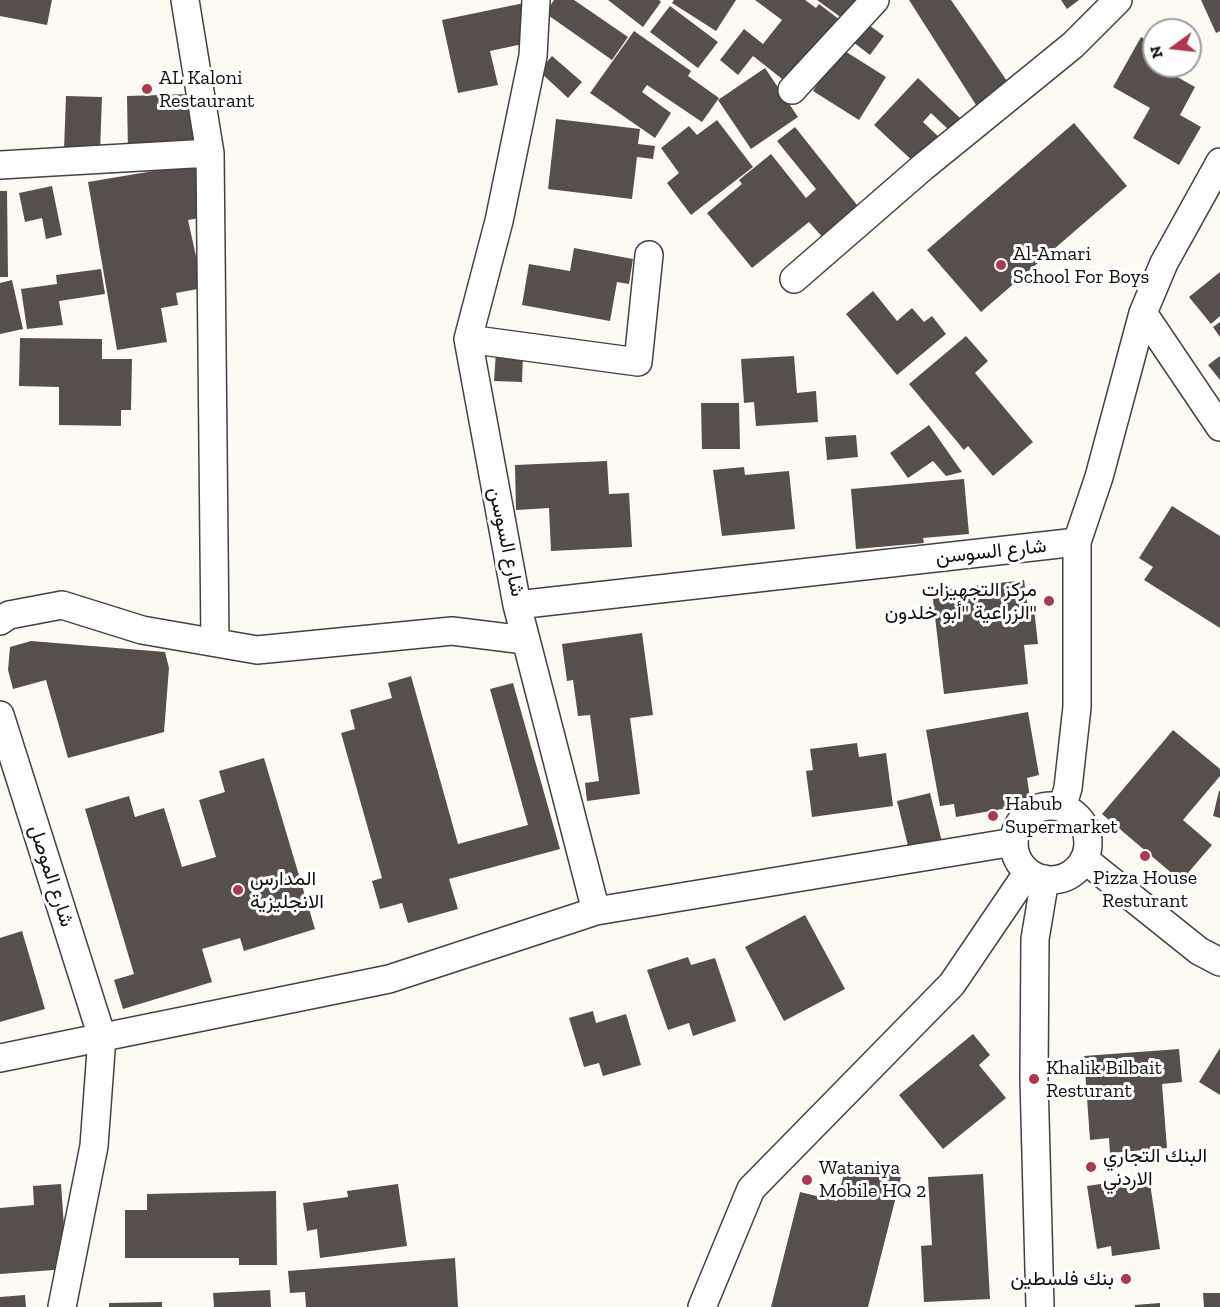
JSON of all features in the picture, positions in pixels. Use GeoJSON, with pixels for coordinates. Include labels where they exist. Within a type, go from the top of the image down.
{"type":"FeatureCollection","features":[{"type":"Feature","properties":{"kind":"street"},"geometry":{"type":"LineString","coordinates":[[186,0],[210,153],[215,641]]}},
{"type":"Feature","properties":{"kind":"street","name":"شارع السوسن"},"geometry":{"type":"LineString","coordinates":[[536,0],[533,56],[499,221],[468,339],[517,605],[1077,542]]}},
{"type":"Feature","properties":{"kind":"street"},"geometry":{"type":"LineString","coordinates":[[792,90],[875,0]]}},
{"type":"Feature","properties":{"kind":"street"},"geometry":{"type":"LineString","coordinates":[[794,279],[923,167],[1073,45],[1118,0]]}},
{"type":"Feature","properties":{"kind":"street"},"geometry":{"type":"LineString","coordinates":[[0,165],[210,153]]}},
{"type":"Feature","properties":{"kind":"street"},"geometry":{"type":"LineString","coordinates":[[1062,808],[1068,788],[1077,707],[1077,542],[1099,477],[1143,313],[1164,262],[1220,162]]}},
{"type":"Feature","properties":{"kind":"street"},"geometry":{"type":"LineString","coordinates":[[468,339],[638,362],[648,255]]}},
{"type":"Feature","properties":{"kind":"street"},"geometry":{"type":"LineString","coordinates":[[1143,313],[1220,427]]}},
{"type":"Feature","properties":{"kind":"street"},"geometry":{"type":"LineString","coordinates":[[0,621],[9,615],[62,605],[142,630],[257,650],[452,631],[525,640]]}},
{"type":"Feature","properties":{"kind":"street"},"geometry":{"type":"LineString","coordinates":[[517,605],[596,911]]}},
{"type":"Feature","properties":{"kind":"street","name":"شارع الموصل"},"geometry":{"type":"LineString","coordinates":[[0,715],[102,1037]]}},
{"type":"Feature","properties":{"kind":"street"},"geometry":{"type":"LineString","coordinates":[[1051,806],[1062,808],[1082,823],[1087,835],[1084,860],[1068,876],[1037,876],[1020,864],[1014,842],[1021,820],[1030,813],[1051,806]]}},
{"type":"Feature","properties":{"kind":"street"},"geometry":{"type":"LineString","coordinates":[[0,1058],[389,979],[596,911],[1014,842]]}},
{"type":"Feature","properties":{"kind":"street"},"geometry":{"type":"LineString","coordinates":[[1084,860],[1199,951],[1220,962]]}},
{"type":"Feature","properties":{"kind":"street"},"geometry":{"type":"LineString","coordinates":[[702,1307],[750,1189],[952,984],[1037,876]]}},
{"type":"Feature","properties":{"kind":"street"},"geometry":{"type":"LineString","coordinates":[[1037,876],[1034,1078],[1040,1307]]}},
{"type":"Feature","properties":{"kind":"street"},"geometry":{"type":"LineString","coordinates":[[62,1307],[94,1146],[102,1037]]}},
{"type":"Feature","properties":{"kind":"building"},"geometry":{"type":"Polygon","coordinates":[[[0,0],[52,0],[47,25],[0,16],[0,0]]]}},
{"type":"Feature","properties":{"kind":"building"},"geometry":{"type":"Polygon","coordinates":[[[554,0],[574,0],[628,37],[612,60],[545,13],[554,0]]]}},
{"type":"Feature","properties":{"kind":"building"},"geometry":{"type":"Polygon","coordinates":[[[608,0],[659,0],[661,2],[643,27],[608,0]]]}},
{"type":"Feature","properties":{"kind":"building"},"geometry":{"type":"Polygon","coordinates":[[[674,0],[736,0],[716,31],[672,3],[674,0]]]}},
{"type":"Feature","properties":{"kind":"building"},"geometry":{"type":"Polygon","coordinates":[[[755,0],[805,0],[816,8],[819,4],[844,23],[786,82],[753,56],[738,75],[720,60],[744,29],[763,44],[782,20],[755,0]]]}},
{"type":"Feature","properties":{"kind":"building"},"geometry":{"type":"Polygon","coordinates":[[[817,0],[865,0],[846,21],[817,0]]]}},
{"type":"Feature","properties":{"kind":"building"},"geometry":{"type":"Polygon","coordinates":[[[909,0],[951,0],[1007,81],[976,105],[909,0]]]}},
{"type":"Feature","properties":{"kind":"building"},"geometry":{"type":"Polygon","coordinates":[[[1061,0],[1079,0],[1067,9],[1061,0]]]}},
{"type":"Feature","properties":{"kind":"building"},"geometry":{"type":"Polygon","coordinates":[[[1201,0],[1220,0],[1220,31],[1216,33],[1201,0]]]}},
{"type":"Feature","properties":{"kind":"building"},"geometry":{"type":"Polygon","coordinates":[[[524,3],[532,42],[490,51],[498,85],[458,93],[442,20],[524,3]]]}},
{"type":"Feature","properties":{"kind":"building"},"geometry":{"type":"Polygon","coordinates":[[[670,6],[718,42],[698,68],[650,32],[670,6]]]}},
{"type":"Feature","properties":{"kind":"building"},"geometry":{"type":"Polygon","coordinates":[[[862,20],[884,36],[870,55],[849,39],[862,20]]]}},
{"type":"Feature","properties":{"kind":"building"},"geometry":{"type":"Polygon","coordinates":[[[634,31],[691,71],[688,76],[719,98],[702,122],[647,85],[642,92],[671,113],[655,138],[590,93],[634,31]]]}},
{"type":"Feature","properties":{"kind":"building"},"geometry":{"type":"Polygon","coordinates":[[[1141,37],[1142,78],[1179,78],[1195,87],[1180,115],[1201,127],[1179,165],[1133,138],[1150,108],[1113,87],[1141,37]]]}},
{"type":"Feature","properties":{"kind":"building"},"geometry":{"type":"Polygon","coordinates":[[[840,48],[886,77],[859,120],[813,91],[840,48]]]}},
{"type":"Feature","properties":{"kind":"building"},"geometry":{"type":"Polygon","coordinates":[[[552,56],[582,82],[568,98],[539,71],[552,56]]]}},
{"type":"Feature","properties":{"kind":"building"},"geometry":{"type":"Polygon","coordinates":[[[765,68],[798,117],[751,149],[718,100],[765,68]]]}},
{"type":"Feature","properties":{"kind":"building"},"geometry":{"type":"Polygon","coordinates":[[[918,78],[961,119],[950,131],[931,113],[923,122],[941,139],[917,165],[874,125],[918,78]]]}},
{"type":"Feature","properties":{"kind":"building"},"geometry":{"type":"Polygon","coordinates":[[[193,94],[194,152],[128,153],[127,96],[193,94]]]}},
{"type":"Feature","properties":{"kind":"building"},"geometry":{"type":"Polygon","coordinates":[[[66,96],[102,97],[100,152],[64,150],[66,96]]]}},
{"type":"Feature","properties":{"kind":"building"},"geometry":{"type":"Polygon","coordinates":[[[556,119],[640,129],[638,144],[655,146],[653,159],[637,157],[632,199],[548,189],[556,119]]]}},
{"type":"Feature","properties":{"kind":"building"},"geometry":{"type":"Polygon","coordinates":[[[717,120],[753,167],[691,215],[667,183],[679,173],[661,148],[689,126],[697,135],[717,120]]]}},
{"type":"Feature","properties":{"kind":"building"},"geometry":{"type":"Polygon","coordinates":[[[1074,123],[1127,186],[981,312],[927,250],[1074,123]]]}},
{"type":"Feature","properties":{"kind":"building"},"geometry":{"type":"Polygon","coordinates":[[[795,127],[861,210],[825,240],[809,222],[752,268],[707,213],[742,184],[739,180],[771,154],[806,198],[816,189],[777,141],[795,127]]]}},
{"type":"Feature","properties":{"kind":"building"},"geometry":{"type":"Polygon","coordinates":[[[195,164],[205,217],[188,220],[203,288],[176,293],[178,305],[161,308],[167,342],[117,350],[88,182],[195,164]]]}},
{"type":"Feature","properties":{"kind":"building"},"geometry":{"type":"Polygon","coordinates":[[[52,186],[62,235],[46,239],[42,218],[25,222],[19,193],[52,186]]]}},
{"type":"Feature","properties":{"kind":"building"},"geometry":{"type":"Polygon","coordinates":[[[0,191],[7,191],[8,277],[0,277],[0,191]]]}},
{"type":"Feature","properties":{"kind":"building"},"geometry":{"type":"Polygon","coordinates":[[[574,248],[633,259],[629,284],[617,282],[610,321],[522,305],[529,264],[570,271],[574,248]]]}},
{"type":"Feature","properties":{"kind":"building"},"geometry":{"type":"Polygon","coordinates":[[[101,269],[105,294],[59,301],[63,325],[27,329],[21,289],[57,284],[56,275],[101,269]]]}},
{"type":"Feature","properties":{"kind":"building"},"geometry":{"type":"Polygon","coordinates":[[[1220,272],[1220,316],[1211,324],[1189,297],[1220,272]]]}},
{"type":"Feature","properties":{"kind":"building"},"geometry":{"type":"Polygon","coordinates":[[[12,280],[23,329],[0,334],[0,283],[12,280]]]}},
{"type":"Feature","properties":{"kind":"building"},"geometry":{"type":"Polygon","coordinates":[[[873,291],[897,321],[912,308],[924,322],[932,316],[946,334],[897,375],[846,314],[873,291]]]}},
{"type":"Feature","properties":{"kind":"building"},"geometry":{"type":"Polygon","coordinates":[[[1220,322],[1220,337],[1213,327],[1220,322]]]}},
{"type":"Feature","properties":{"kind":"building"},"geometry":{"type":"Polygon","coordinates":[[[966,336],[988,361],[975,373],[1033,442],[993,476],[968,446],[964,450],[909,384],[966,336]]]}},
{"type":"Feature","properties":{"kind":"building"},"geometry":{"type":"Polygon","coordinates":[[[20,338],[102,339],[102,359],[132,359],[131,410],[121,410],[121,426],[59,425],[59,387],[19,386],[20,338]]]}},
{"type":"Feature","properties":{"kind":"building"},"geometry":{"type":"Polygon","coordinates":[[[496,352],[523,354],[522,382],[494,381],[496,352]]]}},
{"type":"Feature","properties":{"kind":"building"},"geometry":{"type":"Polygon","coordinates":[[[794,356],[797,393],[816,391],[818,422],[756,426],[754,402],[744,403],[741,359],[794,356]]]}},
{"type":"Feature","properties":{"kind":"building"},"geometry":{"type":"Polygon","coordinates":[[[1220,356],[1220,380],[1208,365],[1220,356]]]}},
{"type":"Feature","properties":{"kind":"building"},"geometry":{"type":"Polygon","coordinates":[[[701,403],[739,403],[740,449],[702,449],[701,403]]]}},
{"type":"Feature","properties":{"kind":"building"},"geometry":{"type":"Polygon","coordinates":[[[929,425],[962,472],[946,476],[933,461],[908,478],[890,453],[929,425]]]}},
{"type":"Feature","properties":{"kind":"building"},"geometry":{"type":"Polygon","coordinates":[[[856,435],[858,457],[827,460],[825,437],[856,435]]]}},
{"type":"Feature","properties":{"kind":"building"},"geometry":{"type":"Polygon","coordinates":[[[607,461],[609,494],[629,493],[632,547],[551,551],[549,508],[516,510],[515,465],[607,461]]]}},
{"type":"Feature","properties":{"kind":"building"},"geometry":{"type":"Polygon","coordinates":[[[744,467],[745,475],[789,471],[795,529],[722,536],[713,470],[744,467]]]}},
{"type":"Feature","properties":{"kind":"building"},"geometry":{"type":"Polygon","coordinates":[[[964,479],[969,534],[923,538],[924,543],[856,549],[851,489],[964,479]]]}},
{"type":"Feature","properties":{"kind":"building"},"geometry":{"type":"Polygon","coordinates":[[[1172,506],[1220,536],[1220,628],[1144,580],[1153,567],[1139,558],[1172,506]]]}},
{"type":"Feature","properties":{"kind":"building"},"geometry":{"type":"Polygon","coordinates":[[[1024,580],[1028,609],[1034,609],[1038,644],[1024,645],[1028,684],[944,694],[932,591],[1024,580]]]}},
{"type":"Feature","properties":{"kind":"building"},"geometry":{"type":"Polygon","coordinates":[[[642,633],[653,715],[630,718],[640,794],[587,801],[585,783],[599,781],[590,715],[578,716],[573,680],[567,681],[562,644],[642,633]]]}},
{"type":"Feature","properties":{"kind":"building"},"geometry":{"type":"Polygon","coordinates":[[[31,641],[165,652],[169,668],[164,732],[68,758],[46,680],[13,689],[8,670],[10,647],[31,641]]]}},
{"type":"Feature","properties":{"kind":"building"},"geometry":{"type":"Polygon","coordinates":[[[411,676],[458,844],[528,825],[490,689],[513,683],[560,849],[449,879],[458,909],[408,923],[402,903],[380,909],[372,881],[382,878],[341,733],[355,729],[350,710],[392,698],[388,683],[411,676]]]}},
{"type":"Feature","properties":{"kind":"building"},"geometry":{"type":"Polygon","coordinates":[[[1028,712],[1039,775],[1027,778],[1031,804],[956,817],[954,804],[940,806],[926,730],[1028,712]]]}},
{"type":"Feature","properties":{"kind":"building"},"geometry":{"type":"Polygon","coordinates":[[[1173,730],[1220,769],[1220,776],[1183,820],[1212,845],[1181,881],[1102,814],[1173,730]]]}},
{"type":"Feature","properties":{"kind":"building"},"geometry":{"type":"Polygon","coordinates":[[[857,743],[859,757],[886,753],[893,806],[812,817],[806,771],[813,770],[810,749],[857,743]]]}},
{"type":"Feature","properties":{"kind":"building"},"geometry":{"type":"Polygon","coordinates":[[[264,758],[315,929],[244,951],[240,938],[202,949],[212,982],[123,1009],[114,980],[134,974],[85,809],[129,796],[135,817],[164,808],[182,867],[216,857],[199,800],[225,792],[219,771],[264,758]]]}},
{"type":"Feature","properties":{"kind":"building"},"geometry":{"type":"Polygon","coordinates":[[[1220,791],[1220,818],[1213,816],[1220,791]]]}},
{"type":"Feature","properties":{"kind":"building"},"geometry":{"type":"Polygon","coordinates":[[[930,793],[942,842],[909,850],[897,801],[930,793]]]}},
{"type":"Feature","properties":{"kind":"building"},"geometry":{"type":"Polygon","coordinates":[[[805,915],[845,989],[784,1021],[745,947],[805,915]]]}},
{"type":"Feature","properties":{"kind":"building"},"geometry":{"type":"Polygon","coordinates":[[[22,931],[45,1009],[0,1022],[0,938],[22,931]]]}},
{"type":"Feature","properties":{"kind":"building"},"geometry":{"type":"Polygon","coordinates":[[[688,957],[691,965],[715,958],[736,1021],[693,1036],[689,1023],[668,1030],[647,970],[688,957]]]}},
{"type":"Feature","properties":{"kind":"building"},"geometry":{"type":"Polygon","coordinates":[[[593,1011],[596,1023],[626,1014],[641,1065],[603,1076],[599,1063],[584,1067],[569,1018],[593,1011]]]}},
{"type":"Feature","properties":{"kind":"building"},"geometry":{"type":"Polygon","coordinates":[[[973,1034],[990,1055],[979,1065],[1006,1098],[943,1149],[899,1095],[973,1034]]]}},
{"type":"Feature","properties":{"kind":"building"},"geometry":{"type":"Polygon","coordinates":[[[1220,1048],[1220,1095],[1199,1082],[1220,1048]]]}},
{"type":"Feature","properties":{"kind":"building"},"geometry":{"type":"Polygon","coordinates":[[[1179,1049],[1182,1082],[1162,1084],[1167,1148],[1110,1153],[1109,1138],[1090,1140],[1084,1056],[1179,1049]]]}},
{"type":"Feature","properties":{"kind":"building"},"geometry":{"type":"Polygon","coordinates":[[[847,1162],[901,1177],[868,1307],[771,1307],[800,1192],[837,1201],[847,1162]]]}},
{"type":"Feature","properties":{"kind":"building"},"geometry":{"type":"Polygon","coordinates":[[[983,1174],[990,1299],[924,1302],[921,1246],[932,1245],[928,1177],[983,1174]]]}},
{"type":"Feature","properties":{"kind":"building"},"geometry":{"type":"Polygon","coordinates":[[[1149,1177],[1160,1249],[1112,1256],[1111,1246],[1097,1249],[1087,1186],[1149,1177]]]}},
{"type":"Feature","properties":{"kind":"building"},"geometry":{"type":"Polygon","coordinates":[[[61,1184],[67,1269],[0,1274],[0,1208],[34,1205],[33,1186],[61,1184]]]}},
{"type":"Feature","properties":{"kind":"building"},"geometry":{"type":"Polygon","coordinates":[[[398,1184],[407,1246],[320,1258],[317,1229],[307,1231],[303,1203],[348,1197],[347,1191],[398,1184]]]}},
{"type":"Feature","properties":{"kind":"building"},"geometry":{"type":"Polygon","coordinates":[[[276,1191],[277,1265],[239,1265],[239,1258],[125,1258],[125,1210],[147,1210],[147,1194],[276,1191]]]}},
{"type":"Feature","properties":{"kind":"building"},"geometry":{"type":"Polygon","coordinates":[[[455,1258],[458,1307],[306,1307],[305,1292],[290,1293],[288,1271],[455,1258]]]}},
{"type":"Feature","properties":{"kind":"building"},"geometry":{"type":"Polygon","coordinates":[[[270,1290],[271,1307],[214,1307],[213,1293],[270,1290]]]}},
{"type":"Feature","properties":{"kind":"building"},"geometry":{"type":"Polygon","coordinates":[[[1203,1293],[1220,1293],[1220,1307],[1204,1307],[1203,1293]]]}},
{"type":"Feature","properties":{"kind":"building"},"geometry":{"type":"Polygon","coordinates":[[[25,1295],[26,1307],[0,1307],[0,1297],[25,1295]]]}},
{"type":"Feature","properties":{"kind":"building"},"geometry":{"type":"Polygon","coordinates":[[[162,1302],[162,1307],[109,1307],[109,1303],[162,1302]]]}},
{"type":"Feature","properties":{"kind":"building"},"geometry":{"type":"Polygon","coordinates":[[[1160,1303],[1160,1307],[1135,1307],[1135,1305],[1160,1303]]]}},
{"type":"Feature","properties":{"kind":"place","name":"AL Kaloni Restaurant"},"geometry":{"type":"Point","coordinates":[147,89]}},
{"type":"Feature","properties":{"kind":"place","name":"Al-Amari School For Boys"},"geometry":{"type":"Point","coordinates":[1001,265]}},
{"type":"Feature","properties":{"kind":"place","name":"مركز التجهيزات الزراعية \"أبو خلدون\""},"geometry":{"type":"Point","coordinates":[1049,601]}},
{"type":"Feature","properties":{"kind":"place","name":"Habub Supermarket"},"geometry":{"type":"Point","coordinates":[993,816]}},
{"type":"Feature","properties":{"kind":"place","name":"Pizza House Resturant"},"geometry":{"type":"Point","coordinates":[1145,856]}},
{"type":"Feature","properties":{"kind":"place","name":"المدارس الانجليزية"},"geometry":{"type":"Point","coordinates":[238,890]}},
{"type":"Feature","properties":{"kind":"place","name":"Khalik Bilbait Resturant"},"geometry":{"type":"Point","coordinates":[1034,1079]}},
{"type":"Feature","properties":{"kind":"place","name":"البنك التجاري الاردني"},"geometry":{"type":"Point","coordinates":[1091,1167]}},
{"type":"Feature","properties":{"kind":"place","name":"Wataniya Mobile HQ 2"},"geometry":{"type":"Point","coordinates":[807,1180]}},
{"type":"Feature","properties":{"kind":"place","name":"بنك فلسطين"},"geometry":{"type":"Point","coordinates":[1126,1279]}}]}
